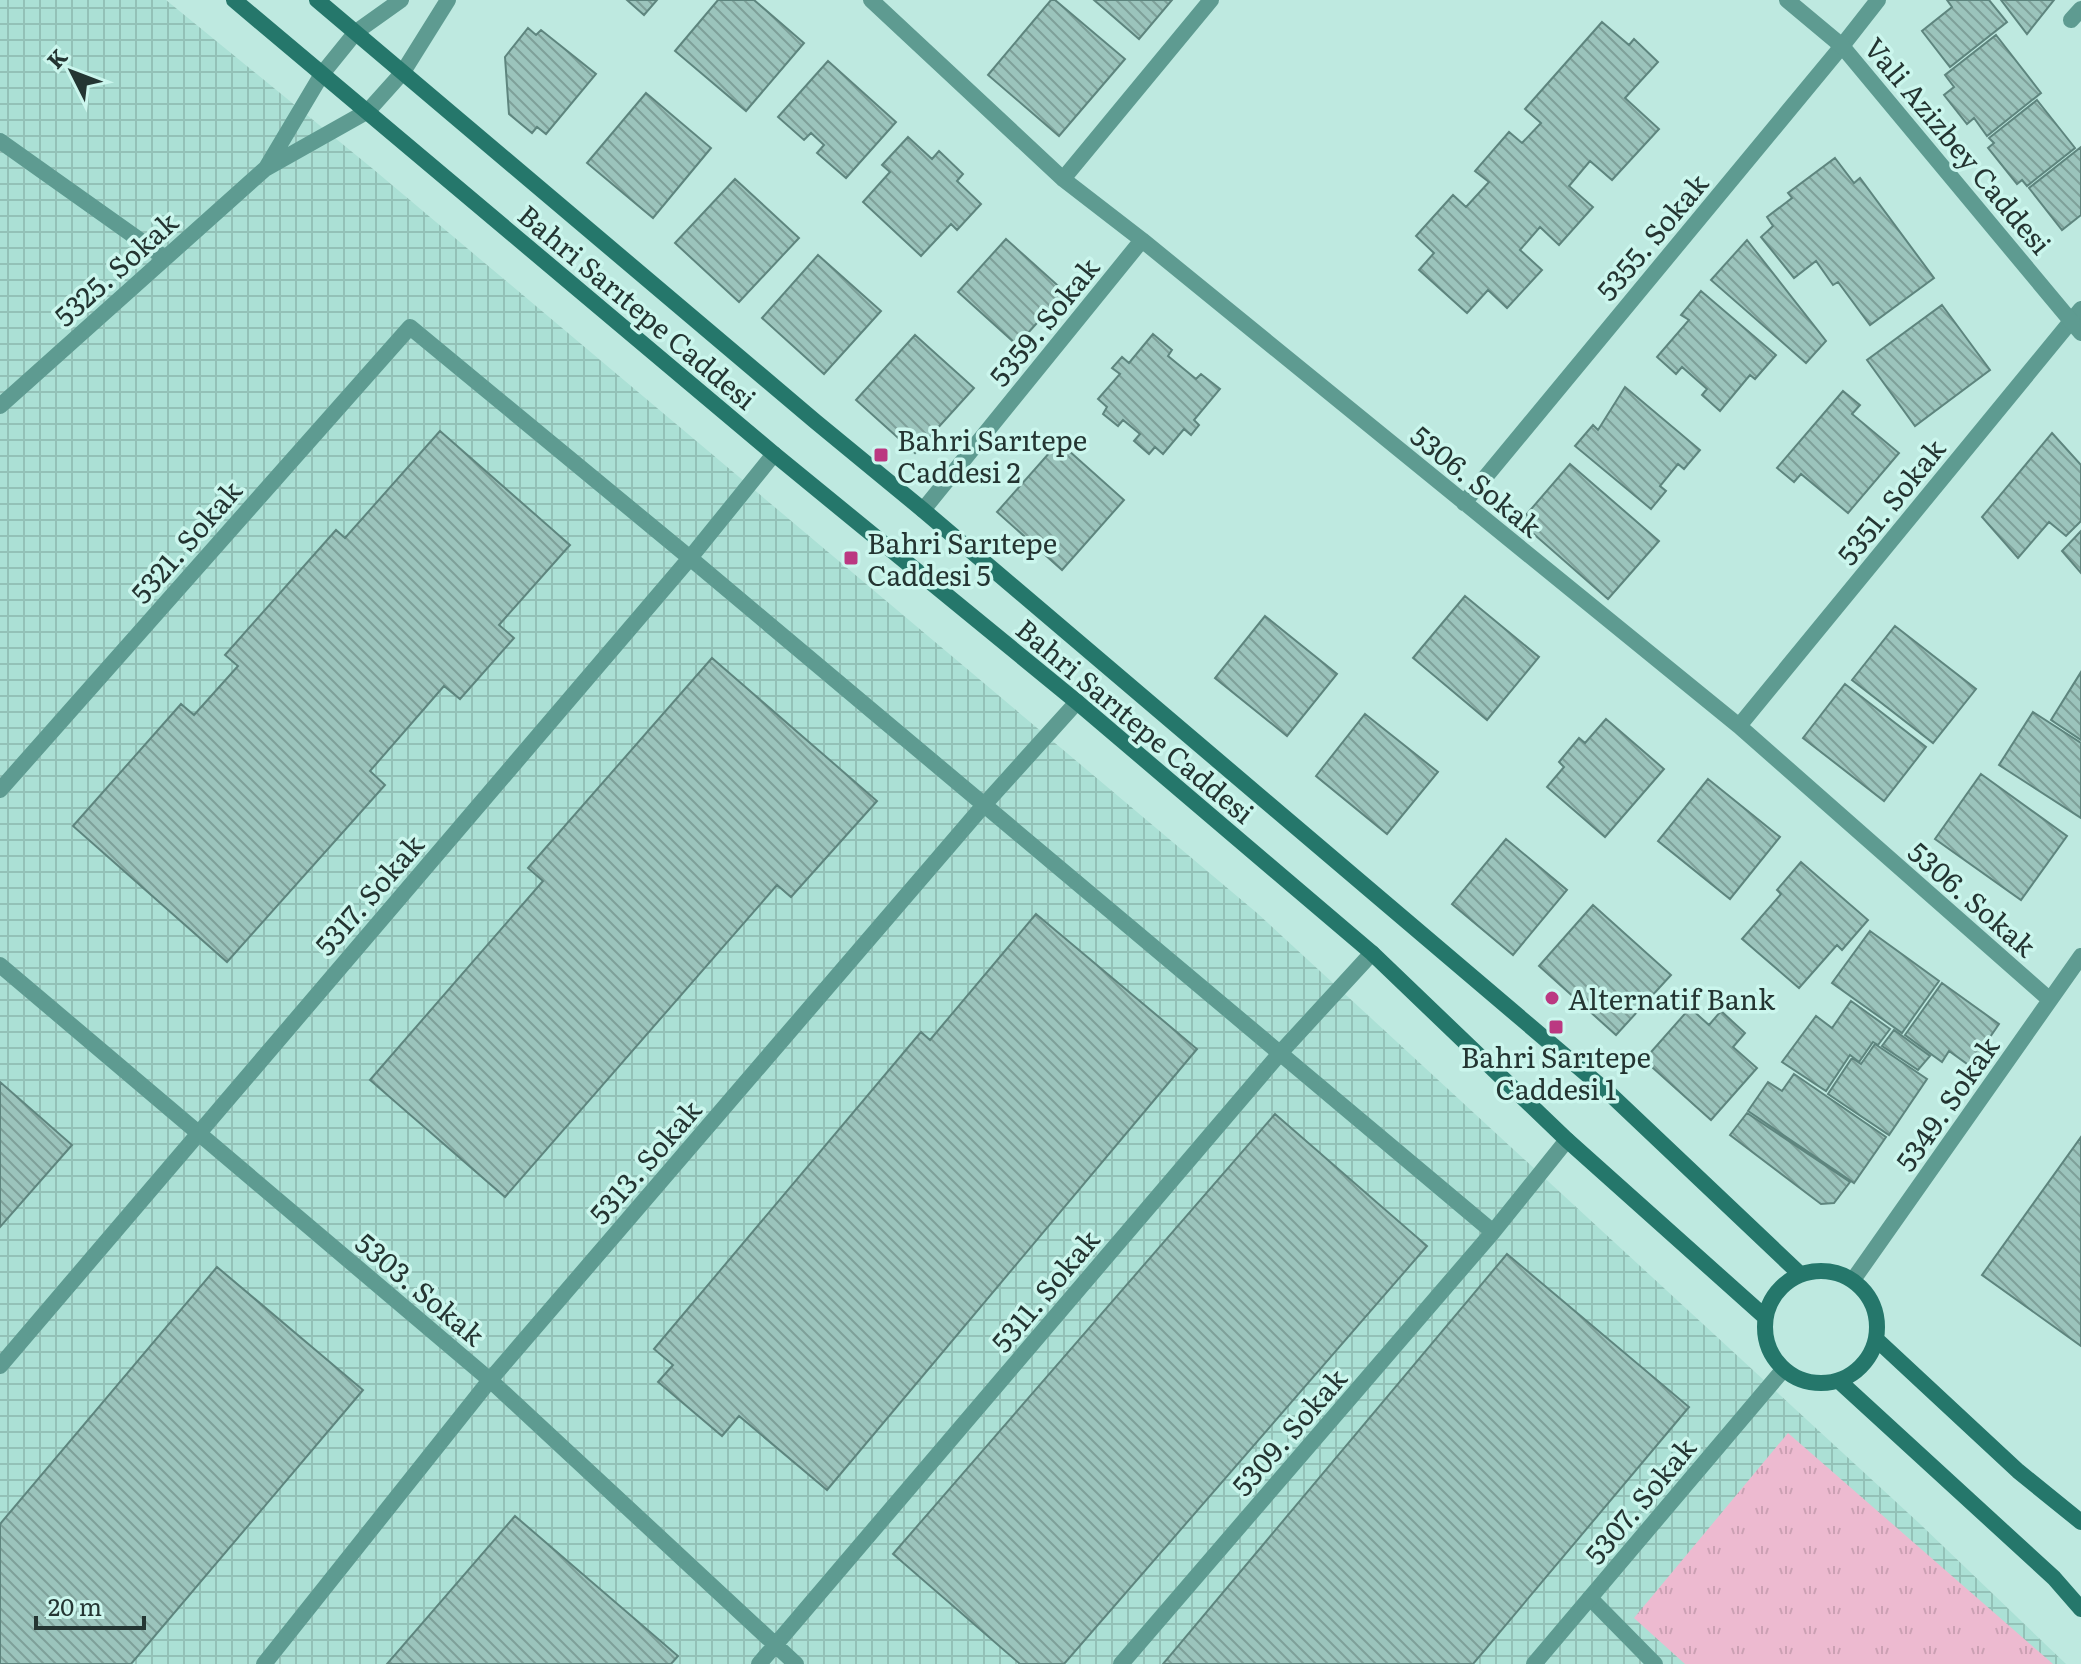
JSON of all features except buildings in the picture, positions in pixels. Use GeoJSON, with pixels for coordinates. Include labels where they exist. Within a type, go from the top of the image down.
{"type":"FeatureCollection","features":[{"type":"Feature","properties":{"kind":"main road","name":"Bahri Sarıtepe Caddesi"},"geometry":{"type":"LineString","coordinates":[[234,0],[774,454],[1077,702],[1372,953],[1567,1140],[1765,1317]]}},
{"type":"Feature","properties":{"kind":"main road","name":"Bahri Sarıtepe Caddesi"},"geometry":{"type":"LineString","coordinates":[[317,0],[1610,1094],[1800,1274]]}},
{"type":"Feature","properties":{"kind":"main road"},"geometry":{"type":"LineString","coordinates":[[1836,1272],[1853,1280],[1873,1306],[1877,1322],[1876,1339],[1869,1357],[1856,1372],[1839,1381],[1819,1384],[1800,1380],[1783,1370],[1771,1355],[1764,1337],[1765,1317],[1771,1299],[1783,1284],[1800,1274],[1836,1272]]}},
{"type":"Feature","properties":{"kind":"main road"},"geometry":{"type":"LineString","coordinates":[[1876,1339],[2018,1471],[2081,1522]]}},
{"type":"Feature","properties":{"kind":"main road"},"geometry":{"type":"LineString","coordinates":[[1839,1381],[2054,1578],[2081,1609]]}},
{"type":"Feature","properties":{"kind":"street"},"geometry":{"type":"LineString","coordinates":[[265,169],[322,74],[356,32],[401,0]]}},
{"type":"Feature","properties":{"kind":"street"},"geometry":{"type":"LineString","coordinates":[[265,169],[368,111],[403,72],[448,0]]}},
{"type":"Feature","properties":{"kind":"street","name":"5306. Sokak"},"geometry":{"type":"LineString","coordinates":[[871,0],[1063,179],[1739,726],[2050,1000]]}},
{"type":"Feature","properties":{"kind":"street"},"geometry":{"type":"LineString","coordinates":[[1063,179],[1211,0]]}},
{"type":"Feature","properties":{"kind":"street","name":"Vali Azizbey Caddesi"},"geometry":{"type":"LineString","coordinates":[[1787,0],[1842,46],[2078,321]]}},
{"type":"Feature","properties":{"kind":"street","name":"5355. Sokak"},"geometry":{"type":"LineString","coordinates":[[1464,503],[1878,0]]}},
{"type":"Feature","properties":{"kind":"street"},"geometry":{"type":"LineString","coordinates":[[0,141],[165,258]]}},
{"type":"Feature","properties":{"kind":"street","name":"5325. Sokak"},"geometry":{"type":"LineString","coordinates":[[0,406],[265,169]]}},
{"type":"Feature","properties":{"kind":"street","name":"5359. Sokak"},"geometry":{"type":"LineString","coordinates":[[923,510],[1142,240]]}},
{"type":"Feature","properties":{"kind":"street","name":"5351. Sokak"},"geometry":{"type":"LineString","coordinates":[[1739,726],[2078,321]]}},
{"type":"Feature","properties":{"kind":"street","name":"5321. Sokak"},"geometry":{"type":"LineString","coordinates":[[0,790],[410,327],[690,558]]}},
{"type":"Feature","properties":{"kind":"street","name":"5317. Sokak"},"geometry":{"type":"LineString","coordinates":[[0,1366],[690,558],[774,454]]}},
{"type":"Feature","properties":{"kind":"street"},"geometry":{"type":"LineString","coordinates":[[690,558],[1493,1232]]}},
{"type":"Feature","properties":{"kind":"street","name":"5313. Sokak"},"geometry":{"type":"LineString","coordinates":[[264,1664],[490,1380],[984,805],[1077,702]]}},
{"type":"Feature","properties":{"kind":"street","name":"5311. Sokak"},"geometry":{"type":"LineString","coordinates":[[759,1664],[1281,1052],[1372,953]]}},
{"type":"Feature","properties":{"kind":"street","name":"5349. Sokak"},"geometry":{"type":"LineString","coordinates":[[1853,1280],[2081,956]]}},
{"type":"Feature","properties":{"kind":"street","name":"5303. Sokak"},"geometry":{"type":"LineString","coordinates":[[0,965],[490,1380],[796,1664]]}},
{"type":"Feature","properties":{"kind":"street","name":"5309. Sokak"},"geometry":{"type":"LineString","coordinates":[[1121,1664],[1493,1232],[1567,1140]]}},
{"type":"Feature","properties":{"kind":"street","name":"5307. Sokak"},"geometry":{"type":"LineString","coordinates":[[1534,1664],[1783,1370]]}},
{"type":"Feature","properties":{"kind":"street"},"geometry":{"type":"LineString","coordinates":[[1590,1598],[1655,1664]]}},
{"type":"Feature","properties":{"kind":"shaded area"},"geometry":{"type":"Polygon","coordinates":[[[0,0],[166,0],[373,169],[1257,913],[1920,1524],[2066,1664],[0,1664],[0,0]]]}},
{"type":"Feature","properties":{"kind":"green space"},"geometry":{"type":"Polygon","coordinates":[[[1788,1433],[2053,1664],[1685,1664],[1634,1618],[1788,1433]]]}},
{"type":"Feature","properties":{"kind":"place","name":"Bahri Sarıtepe Caddesi 2"},"geometry":{"type":"Point","coordinates":[881,455]}},
{"type":"Feature","properties":{"kind":"place","name":"Bahri Sarıtepe Caddesi 5"},"geometry":{"type":"Point","coordinates":[851,558]}},
{"type":"Feature","properties":{"kind":"place","name":"Alternatif Bank"},"geometry":{"type":"Point","coordinates":[1552,998]}},
{"type":"Feature","properties":{"kind":"place","name":"Bahri Sarıtepe Caddesi 1"},"geometry":{"type":"Point","coordinates":[1556,1027]}}]}
